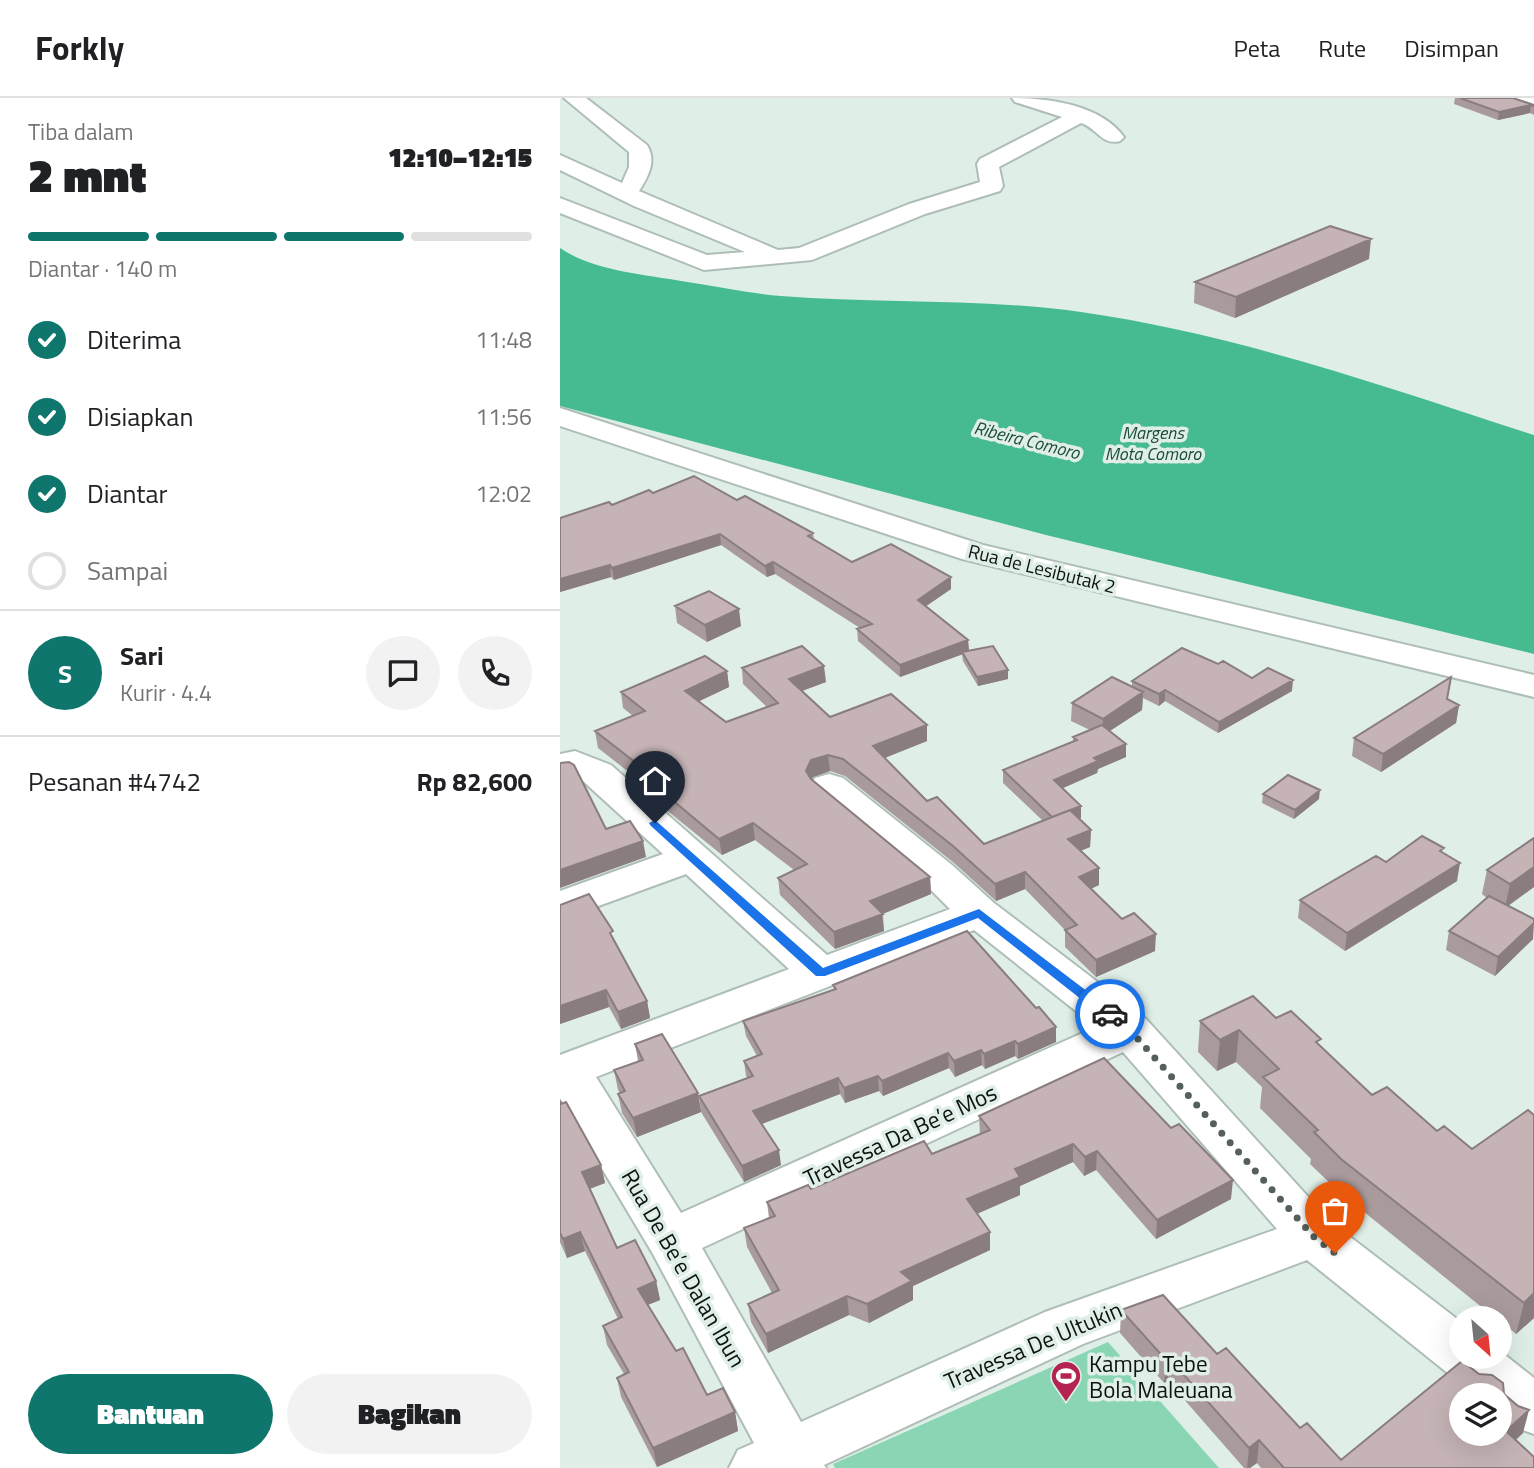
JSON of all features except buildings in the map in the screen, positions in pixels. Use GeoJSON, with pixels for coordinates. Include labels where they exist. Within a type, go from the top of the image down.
{"type":"FeatureCollection","features":[{"type":"Feature","properties":{"kind":"street"},"geometry":{"type":"LineString","coordinates":[[574,98],[639,150],[641,157],[638,174],[626,192]]}},
{"type":"Feature","properties":{"kind":"street"},"geometry":{"type":"LineString","coordinates":[[1022,98],[1096,121],[1112,137]]}},
{"type":"Feature","properties":{"kind":"street"},"geometry":{"type":"LineString","coordinates":[[1516,98],[1534,104]]}},
{"type":"Feature","properties":{"kind":"street"},"geometry":{"type":"LineString","coordinates":[[560,205],[704,263],[780,259],[803,255],[917,209],[992,186],[988,164],[1079,116]]}},
{"type":"Feature","properties":{"kind":"street"},"geometry":{"type":"LineString","coordinates":[[560,162],[780,259]]}},
{"type":"Feature","properties":{"kind":"street","name":"Rua de Lesibutak 2"},"geometry":{"type":"LineString","coordinates":[[560,417],[973,552],[1534,686]]}},
{"type":"Feature","properties":{"kind":"street"},"geometry":{"type":"LineString","coordinates":[[560,767],[575,762],[597,773],[821,973]]}},
{"type":"Feature","properties":{"kind":"street"},"geometry":{"type":"LineString","coordinates":[[828,786],[938,874],[979,913],[1130,1030],[1314,1237],[1449,1344]]}},
{"type":"Feature","properties":{"kind":"street"},"geometry":{"type":"LineString","coordinates":[[560,906],[693,857]]}},
{"type":"Feature","properties":{"kind":"street"},"geometry":{"type":"LineString","coordinates":[[564,1071],[979,913]]}},
{"type":"Feature","properties":{"kind":"street","name":"Travessa Da Be’e Mos"},"geometry":{"type":"LineString","coordinates":[[671,1240],[1130,1030]]}},
{"type":"Feature","properties":{"kind":"street","name":"Rua De Be’e Dalan Ibun"},"geometry":{"type":"LineString","coordinates":[[564,1071],[671,1240],[781,1464]]}},
{"type":"Feature","properties":{"kind":"street","name":"Travessa De Ultukin"},"geometry":{"type":"LineString","coordinates":[[781,1464],[1063,1328],[1314,1237]]}},
{"type":"Feature","properties":{"kind":"street"},"geometry":{"type":"LineString","coordinates":[[1482,1369],[1534,1410]]}},
{"type":"Feature","properties":{"kind":"shaded area","name":"Kampu Tebe Bola Maleuana"},"geometry":{"type":"Polygon","coordinates":[[[1108,1342],[1219,1468],[835,1468],[833,1464],[1108,1342]]]}},
{"type":"Feature","properties":{"kind":"water","name":"Margens Mota Comoro"},"geometry":{"type":"Polygon","coordinates":[[[560,248],[603,267],[756,293],[1006,305],[1081,312],[1139,322],[1310,364],[1534,435],[1534,654],[1046,535],[560,406],[560,248]]]}},
{"type":"Feature","properties":{"kind":"way so far"},"geometry":{"type":"LineString","coordinates":[[1110,1014],[1130,1030],[1314,1237],[1335,1253]]}},
{"type":"Feature","properties":{"kind":"place","name":"Kampu Tebe Bola Maleuana"},"geometry":{"type":"Point","coordinates":[1066,1403]}},
{"type":"Feature","properties":{"kind":"route"},"geometry":{"type":"LineString","coordinates":[[655,823],[821,973],[979,913],[1110,1014]]}},
{"type":"Feature","properties":{"kind":"water label","name":"Ribeira Comoro"},"geometry":{"type":"Point","coordinates":[1027,440]}}]}
